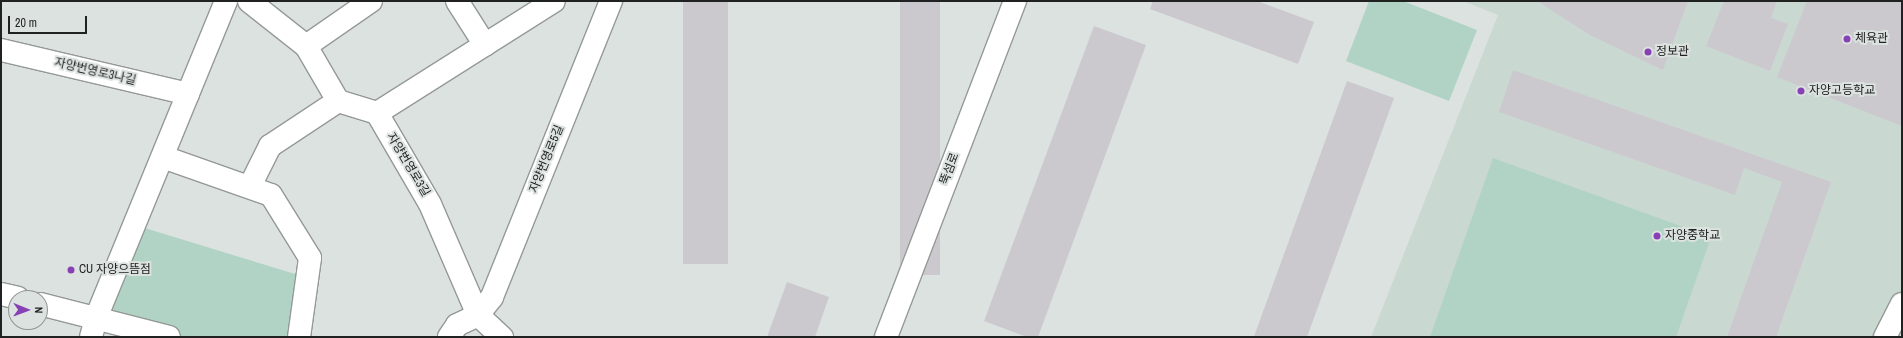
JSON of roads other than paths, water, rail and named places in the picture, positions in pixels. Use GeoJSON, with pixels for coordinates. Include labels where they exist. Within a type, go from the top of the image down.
{"type":"FeatureCollection","features":[{"type":"Feature","properties":{"kind":"street"},"geometry":{"type":"LineString","coordinates":[[93,327],[226,1]]}},
{"type":"Feature","properties":{"kind":"street"},"geometry":{"type":"LineString","coordinates":[[249,1],[306,46],[338,101],[377,113],[554,1]]}},
{"type":"Feature","properties":{"kind":"street"},"geometry":{"type":"LineString","coordinates":[[306,46],[371,1]]}},
{"type":"Feature","properties":{"kind":"street"},"geometry":{"type":"LineString","coordinates":[[457,1],[485,44]]}},
{"type":"Feature","properties":{"kind":"street","name":"자양번영로5길"},"geometry":{"type":"LineString","coordinates":[[449,337],[457,325],[478,315],[492,297],[611,1]]}},
{"type":"Feature","properties":{"kind":"street","name":"뚝섬로"},"geometry":{"type":"LineString","coordinates":[[886,337],[1015,1]]}},
{"type":"Feature","properties":{"kind":"street","name":"자양번영로3나길"},"geometry":{"type":"LineString","coordinates":[[1,50],[188,94]]}},
{"type":"Feature","properties":{"kind":"street"},"geometry":{"type":"LineString","coordinates":[[250,186],[270,146],[338,101]]}},
{"type":"Feature","properties":{"kind":"street","name":"자양번영로3길"},"geometry":{"type":"LineString","coordinates":[[377,113],[430,204],[478,315]]}},
{"type":"Feature","properties":{"kind":"street"},"geometry":{"type":"LineString","coordinates":[[163,158],[250,186],[271,195],[310,258],[299,337]]}},
{"type":"Feature","properties":{"kind":"street"},"geometry":{"type":"LineString","coordinates":[[1885,337],[1902,304]]}},
{"type":"Feature","properties":{"kind":"street"},"geometry":{"type":"LineString","coordinates":[[48,307],[93,327],[169,337]]}},
{"type":"Feature","properties":{"kind":"street"},"geometry":{"type":"LineString","coordinates":[[478,315],[502,337]]}},
{"type":"Feature","properties":{"kind":"place","name":"체육관"},"geometry":{"type":"Point","coordinates":[1847,39]}},
{"type":"Feature","properties":{"kind":"place","name":"정보관"},"geometry":{"type":"Point","coordinates":[1648,52]}},
{"type":"Feature","properties":{"kind":"place","name":"자양고등학교"},"geometry":{"type":"Point","coordinates":[1801,91]}},
{"type":"Feature","properties":{"kind":"place","name":"자양중학교"},"geometry":{"type":"Point","coordinates":[1657,236]}},
{"type":"Feature","properties":{"kind":"place","name":"CU 자양으뜸점"},"geometry":{"type":"Point","coordinates":[71,270]}}]}
